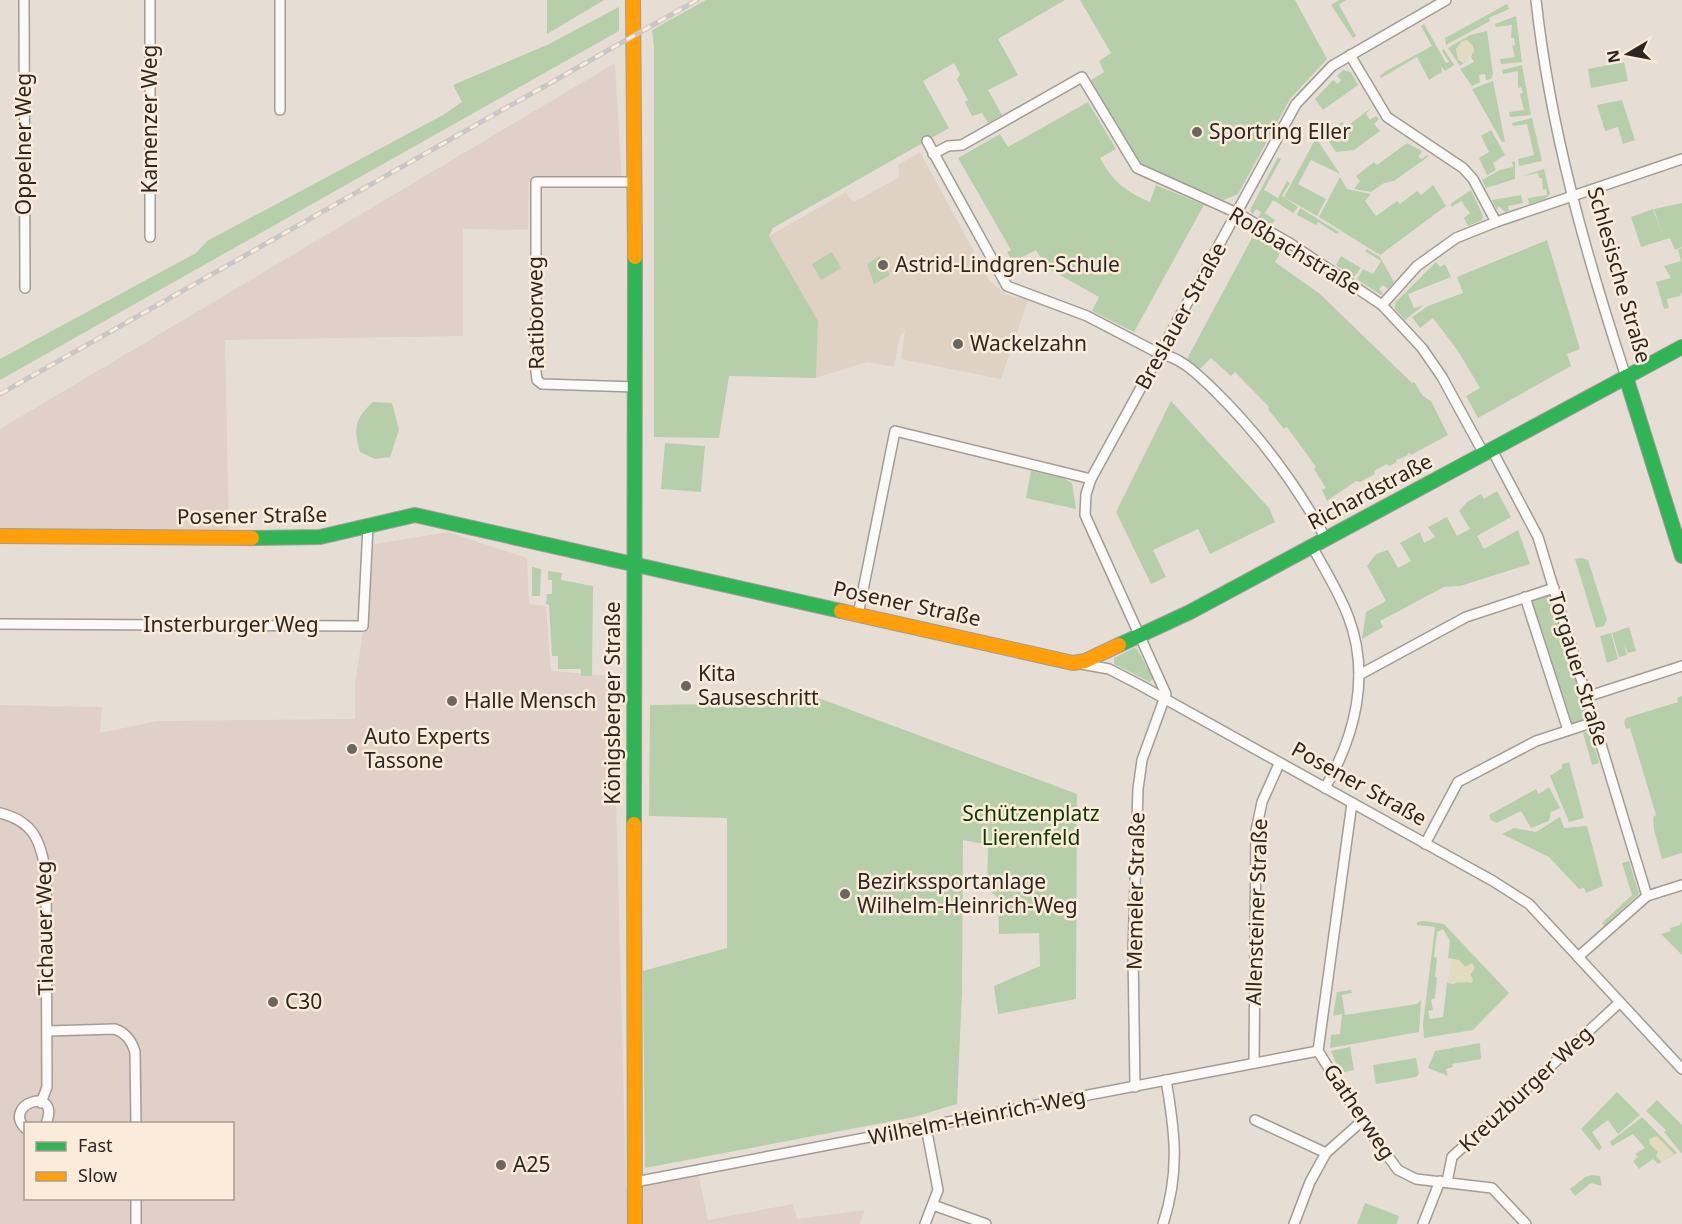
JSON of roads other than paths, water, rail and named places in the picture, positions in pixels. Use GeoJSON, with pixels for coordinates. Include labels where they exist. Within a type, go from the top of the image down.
{"type":"FeatureCollection","features":[{"type":"Feature","properties":{"kind":"street","name":"Oppelner Weg"},"geometry":{"type":"LineString","coordinates":[[24,0],[25,288]]}},
{"type":"Feature","properties":{"kind":"street","name":"Kamenzer Weg"},"geometry":{"type":"LineString","coordinates":[[150,0],[150,237]]}},
{"type":"Feature","properties":{"kind":"street"},"geometry":{"type":"LineString","coordinates":[[280,0],[280,110]]}},
{"type":"Feature","properties":{"kind":"street","name":"Breslauer Straße"},"geometry":{"type":"LineString","coordinates":[[1166,700],[1165,689],[1085,515],[1086,494],[1091,479],[1296,104],[1321,75],[1350,55],[1446,0]]}},
{"type":"Feature","properties":{"kind":"street","name":"Schlesische Straße"},"geometry":{"type":"LineString","coordinates":[[1536,0],[1554,112],[1584,240],[1679,538],[1682,556]]}},
{"type":"Feature","properties":{"kind":"street","name":"Königsberger Straße"},"geometry":{"type":"LineString","coordinates":[[633,5],[636,182],[635,1224]]}},
{"type":"Feature","properties":{"kind":"street"},"geometry":{"type":"LineString","coordinates":[[1350,55],[1387,117],[1463,168],[1473,179],[1496,222]]}},
{"type":"Feature","properties":{"kind":"street","name":"Roßbachstraße"},"geometry":{"type":"LineString","coordinates":[[933,154],[948,146],[962,145],[1082,77],[1137,168],[1237,213],[1291,244],[1382,305],[1422,348],[1488,452]]}},
{"type":"Feature","properties":{"kind":"street"},"geometry":{"type":"LineString","coordinates":[[927,141],[1007,286],[1088,316],[1160,354],[1171,356],[1198,375],[1258,435],[1302,496],[1326,539]]}},
{"type":"Feature","properties":{"kind":"street"},"geometry":{"type":"LineString","coordinates":[[1382,305],[1417,266],[1456,238],[1496,222],[1682,159]]}},
{"type":"Feature","properties":{"kind":"street","name":"Ratiborweg"},"geometry":{"type":"LineString","coordinates":[[636,182],[536,182],[537,380],[542,384],[636,387]]}},
{"type":"Feature","properties":{"kind":"street","name":"Richardstraße"},"geometry":{"type":"LineString","coordinates":[[1073,663],[1086,661],[1140,637],[1682,347]]}},
{"type":"Feature","properties":{"kind":"street"},"geometry":{"type":"LineString","coordinates":[[858,615],[895,431],[1091,479]]}},
{"type":"Feature","properties":{"kind":"street","name":"Torgauer Straße"},"geometry":{"type":"LineString","coordinates":[[1488,452],[1532,523],[1554,588],[1647,896]]}},
{"type":"Feature","properties":{"kind":"street","name":"Posener Straße"},"geometry":{"type":"LineString","coordinates":[[0,536],[305,539],[341,535],[394,517],[415,515],[1073,663],[1109,669],[1493,881],[1528,904],[1618,1004],[1682,1069]]}},
{"type":"Feature","properties":{"kind":"street","name":"Insterburger Weg"},"geometry":{"type":"LineString","coordinates":[[0,624],[363,626],[368,526]]}},
{"type":"Feature","properties":{"kind":"street"},"geometry":{"type":"LineString","coordinates":[[1312,546],[1348,616],[1359,675],[1349,740],[1325,788]]}},
{"type":"Feature","properties":{"kind":"street"},"geometry":{"type":"LineString","coordinates":[[1359,675],[1466,616],[1554,588]]}},
{"type":"Feature","properties":{"kind":"street","name":"Torgauer Straße"},"geometry":{"type":"LineString","coordinates":[[1525,597],[1568,730]]}},
{"type":"Feature","properties":{"kind":"street"},"geometry":{"type":"LineString","coordinates":[[1586,697],[1682,666]]}},
{"type":"Feature","properties":{"kind":"street","name":"Memeler Straße"},"geometry":{"type":"LineString","coordinates":[[1135,1087],[1133,951],[1138,789],[1142,760],[1166,700]]}},
{"type":"Feature","properties":{"kind":"street"},"geometry":{"type":"LineString","coordinates":[[1425,844],[1458,782],[1536,741],[1594,722]]}},
{"type":"Feature","properties":{"kind":"street","name":"Allensteiner Straße"},"geometry":{"type":"LineString","coordinates":[[1254,1063],[1256,831],[1262,802],[1279,764]]}},
{"type":"Feature","properties":{"kind":"street","name":"Gatherweg"},"geometry":{"type":"LineString","coordinates":[[1352,803],[1318,1051],[1362,1121],[1398,1170],[1416,1179],[1492,1188],[1526,1224]]}},
{"type":"Feature","properties":{"kind":"street","name":"Tichauer Weg"},"geometry":{"type":"LineString","coordinates":[[0,813],[15,816],[26,825],[43,850],[46,874],[47,1087],[41,1103],[48,1113],[46,1122]]}},
{"type":"Feature","properties":{"kind":"street"},"geometry":{"type":"LineString","coordinates":[[1578,957],[1647,896],[1682,885]]}},
{"type":"Feature","properties":{"kind":"street","name":"Kreuzburger Weg"},"geometry":{"type":"LineString","coordinates":[[1423,1224],[1444,1181],[1452,1157],[1618,1004]]}},
{"type":"Feature","properties":{"kind":"street"},"geometry":{"type":"LineString","coordinates":[[47,1031],[115,1029],[122,1031],[133,1044],[135,1052],[136,1122]]}},
{"type":"Feature","properties":{"kind":"street","name":"Wilhelm-Heinrich-Weg"},"geometry":{"type":"LineString","coordinates":[[635,1182],[1318,1051]]}},
{"type":"Feature","properties":{"kind":"street"},"geometry":{"type":"LineString","coordinates":[[1164,1224],[1173,1190],[1176,1163],[1176,1135],[1166,1080]]}},
{"type":"Feature","properties":{"kind":"street"},"geometry":{"type":"LineString","coordinates":[[24,1128],[18,1120],[20,1107],[28,1101],[41,1103]]}},
{"type":"Feature","properties":{"kind":"street"},"geometry":{"type":"LineString","coordinates":[[1255,1120],[1326,1153]]}},
{"type":"Feature","properties":{"kind":"street"},"geometry":{"type":"LineString","coordinates":[[1294,1224],[1326,1153],[1362,1121]]}},
{"type":"Feature","properties":{"kind":"street"},"geometry":{"type":"LineString","coordinates":[[925,1224],[938,1190],[926,1127]]}},
{"type":"Feature","properties":{"kind":"street"},"geometry":{"type":"LineString","coordinates":[[136,1200],[136,1224]]}},
{"type":"Feature","properties":{"kind":"street"},"geometry":{"type":"LineString","coordinates":[[933,1205],[986,1224]]}},
{"type":"Feature","properties":{"kind":"railway"},"geometry":{"type":"LineString","coordinates":[[0,394],[697,0]]}},
{"type":"Feature","properties":{"kind":"place","name":"Sportring Eller"},"geometry":{"type":"Point","coordinates":[1197,132]}},
{"type":"Feature","properties":{"kind":"place","name":"Astrid-Lindgren-Schule"},"geometry":{"type":"Point","coordinates":[883,265]}},
{"type":"Feature","properties":{"kind":"place","name":"Wackelzahn"},"geometry":{"type":"Point","coordinates":[958,344]}},
{"type":"Feature","properties":{"kind":"place","name":"Kita Sauseschritt"},"geometry":{"type":"Point","coordinates":[686,686]}},
{"type":"Feature","properties":{"kind":"place","name":"Halle Mensch"},"geometry":{"type":"Point","coordinates":[452,701]}},
{"type":"Feature","properties":{"kind":"place","name":"Auto Experts Tassone"},"geometry":{"type":"Point","coordinates":[352,749]}},
{"type":"Feature","properties":{"kind":"place","name":"Bezirkssportanlage Wilhelm-Heinrich-Weg"},"geometry":{"type":"Point","coordinates":[845,894]}},
{"type":"Feature","properties":{"kind":"place","name":"C30"},"geometry":{"type":"Point","coordinates":[273,1002]}},
{"type":"Feature","properties":{"kind":"place","name":"A25"},"geometry":{"type":"Point","coordinates":[501,1165]}},
{"type":"Feature","properties":{"kind":"park label","name":"Schützenplatz Lierenfeld"},"geometry":{"type":"Point","coordinates":[1031,826]}}]}
